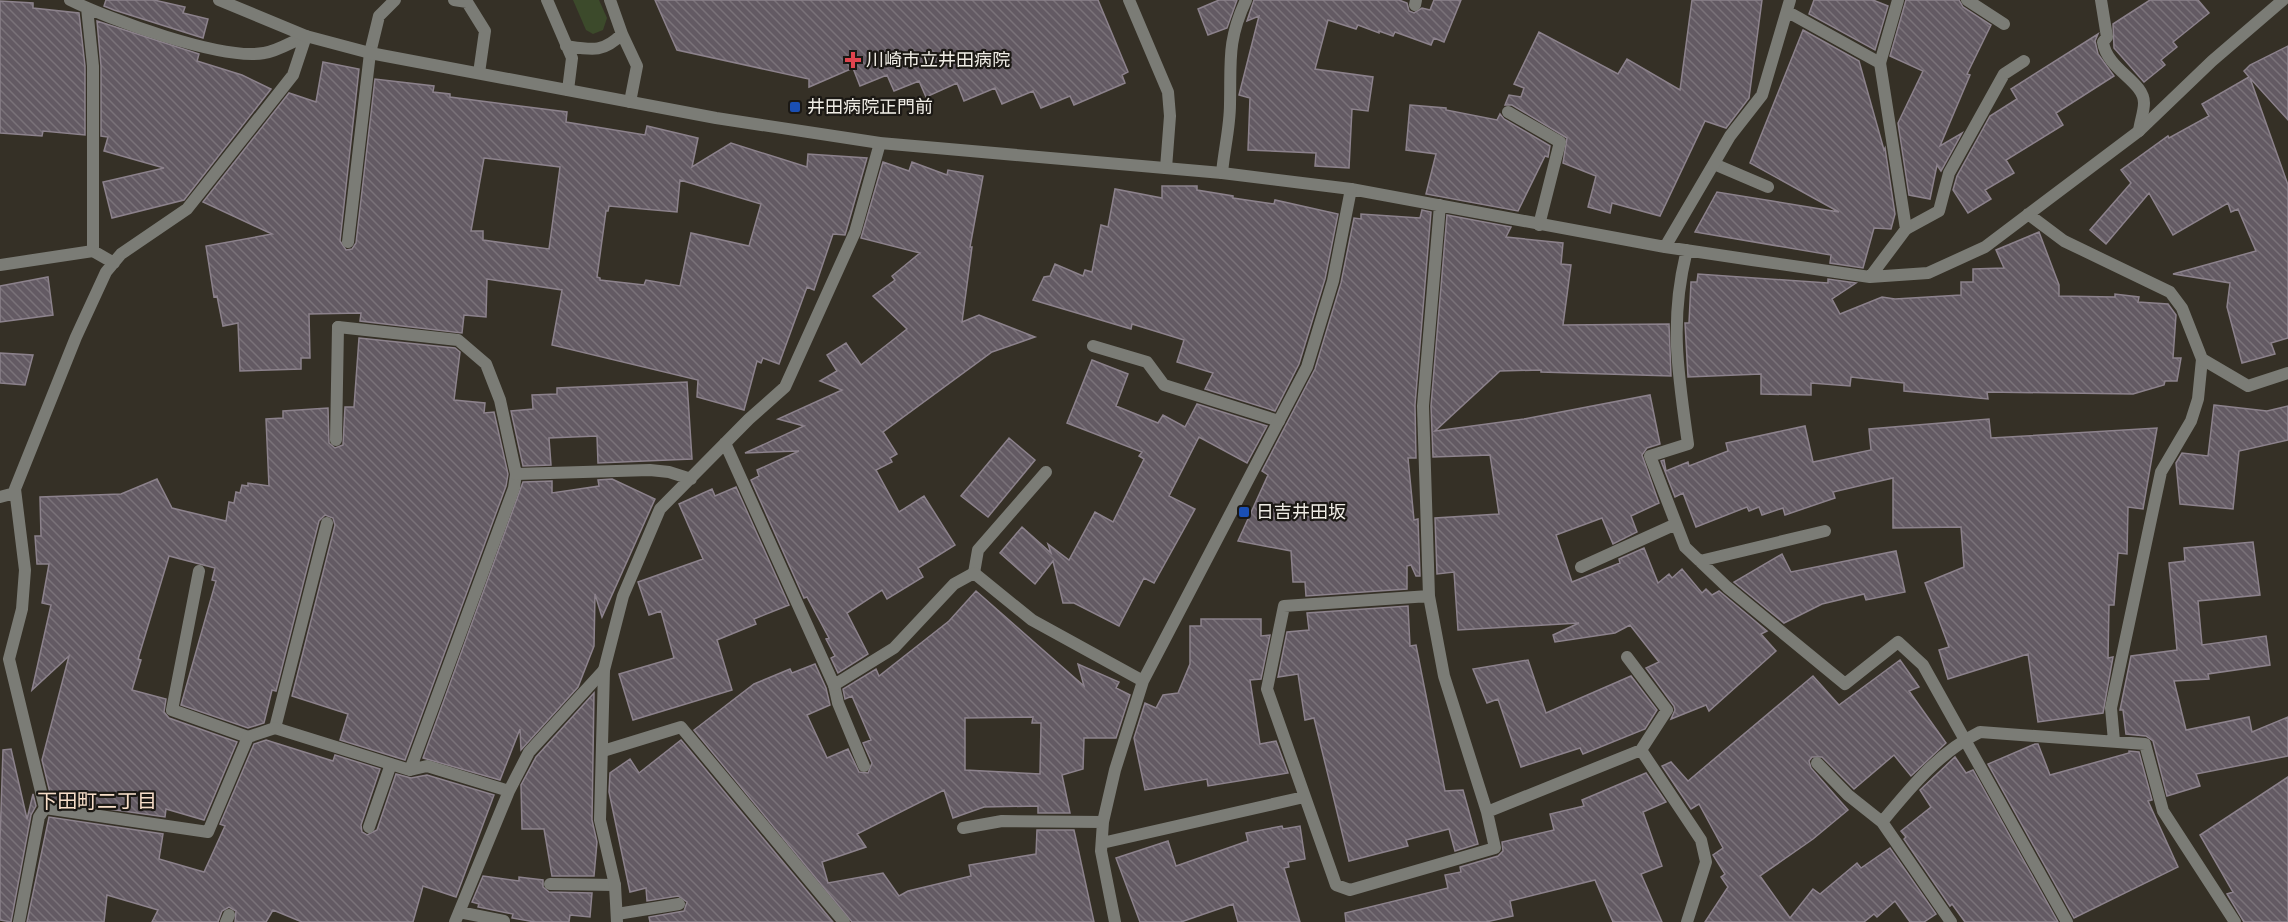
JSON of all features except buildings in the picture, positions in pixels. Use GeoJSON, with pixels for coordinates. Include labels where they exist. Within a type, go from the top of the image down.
{"type":"FeatureCollection","features":[{"type":"Feature","properties":{"kind":"street"},"geometry":{"type":"LineString","coordinates":[[70,0],[140,28],[222,50],[263,54],[306,36]]}},
{"type":"Feature","properties":{"kind":"street"},"geometry":{"type":"LineString","coordinates":[[348,242],[370,52],[379,16],[395,0]]}},
{"type":"Feature","properties":{"kind":"street"},"geometry":{"type":"LineString","coordinates":[[454,0],[467,2],[485,31],[480,73]]}},
{"type":"Feature","properties":{"kind":"street"},"geometry":{"type":"LineString","coordinates":[[547,0],[573,59],[568,90]]}},
{"type":"Feature","properties":{"kind":"street"},"geometry":{"type":"LineString","coordinates":[[610,0],[637,66],[630,102]]}},
{"type":"Feature","properties":{"kind":"street"},"geometry":{"type":"LineString","coordinates":[[1129,0],[1168,92],[1170,117],[1166,168]]}},
{"type":"Feature","properties":{"kind":"street"},"geometry":{"type":"LineString","coordinates":[[1222,173],[1230,105],[1229,76],[1233,27],[1246,0]]}},
{"type":"Feature","properties":{"kind":"street"},"geometry":{"type":"LineString","coordinates":[[1898,0],[1880,63],[1906,229]]}},
{"type":"Feature","properties":{"kind":"street"},"geometry":{"type":"LineString","coordinates":[[1967,0],[2004,24]]}},
{"type":"Feature","properties":{"kind":"street"},"geometry":{"type":"LineString","coordinates":[[2101,0],[2107,37],[2103,42],[2104,50],[2109,60],[2140,90],[2144,102],[2139,131]]}},
{"type":"Feature","properties":{"kind":"street"},"geometry":{"type":"LineString","coordinates":[[223,1],[306,36],[370,52],[630,102],[880,143],[1222,173],[1351,189],[1665,247],[1870,277],[1928,273],[1985,247],[2139,131],[2212,61],[2283,0]]}},
{"type":"Feature","properties":{"kind":"street"},"geometry":{"type":"LineString","coordinates":[[1665,247],[1730,136],[1762,95],[1789,6],[1880,63]]}},
{"type":"Feature","properties":{"kind":"street"},"geometry":{"type":"LineString","coordinates":[[87,8],[93,66],[93,251]]}},
{"type":"Feature","properties":{"kind":"street"},"geometry":{"type":"LineString","coordinates":[[566,46],[594,50],[610,46],[622,34]]}},
{"type":"Feature","properties":{"kind":"street"},"geometry":{"type":"LineString","coordinates":[[19,922],[39,817],[45,808],[9,659],[22,609],[25,570],[15,489],[76,337],[106,273],[121,254],[187,209],[293,75],[306,36]]}},
{"type":"Feature","properties":{"kind":"street"},"geometry":{"type":"LineString","coordinates":[[1870,277],[1906,229],[1939,211],[1948,173],[2004,74],[2024,61]]}},
{"type":"Feature","properties":{"kind":"street"},"geometry":{"type":"LineString","coordinates":[[1508,112],[1560,142],[1539,225]]}},
{"type":"Feature","properties":{"kind":"street"},"geometry":{"type":"LineString","coordinates":[[680,904],[617,918],[615,885],[600,820],[604,670],[623,596],[660,509],[785,387],[855,232],[880,143]]}},
{"type":"Feature","properties":{"kind":"street"},"geometry":{"type":"LineString","coordinates":[[1714,164],[1768,187]]}},
{"type":"Feature","properties":{"kind":"street"},"geometry":{"type":"LineString","coordinates":[[1115,922],[1106,884],[1102,843],[1103,822],[1115,770],[1143,681],[1307,367],[1333,281],[1351,189]]}},
{"type":"Feature","properties":{"kind":"street"},"geometry":{"type":"LineString","coordinates":[[1429,596],[1284,606],[1267,689],[1336,885],[1350,890],[1495,848],[1487,812],[1444,676],[1429,596],[1423,406],[1440,205]]}},
{"type":"Feature","properties":{"kind":"street"},"geometry":{"type":"LineString","coordinates":[[2028,214],[2064,241],[2170,292],[2182,308],[2202,359],[2198,399],[2192,421],[2161,471],[2111,708],[2114,741]]}},
{"type":"Feature","properties":{"kind":"street"},"geometry":{"type":"LineString","coordinates":[[1687,250],[1678,285],[1675,348],[1688,444],[1650,456],[1685,547],[1727,587],[1845,684],[1898,642],[1923,665],[2067,922]]}},
{"type":"Feature","properties":{"kind":"street"},"geometry":{"type":"LineString","coordinates":[[0,265],[93,251],[114,263]]}},
{"type":"Feature","properties":{"kind":"street"},"geometry":{"type":"LineString","coordinates":[[336,440],[338,327],[458,340],[486,364],[500,400],[516,474],[514,488],[410,770]]}},
{"type":"Feature","properties":{"kind":"street"},"geometry":{"type":"LineString","coordinates":[[1093,346],[1147,362],[1164,385],[1279,421]]}},
{"type":"Feature","properties":{"kind":"street"},"geometry":{"type":"LineString","coordinates":[[2202,359],[2248,386],[2288,373]]}},
{"type":"Feature","properties":{"kind":"street"},"geometry":{"type":"LineString","coordinates":[[725,444],[834,685],[838,703],[864,766]]}},
{"type":"Feature","properties":{"kind":"street"},"geometry":{"type":"LineString","coordinates":[[516,474],[650,470],[691,479]]}},
{"type":"Feature","properties":{"kind":"street"},"geometry":{"type":"LineString","coordinates":[[974,573],[978,550],[1046,472]]}},
{"type":"Feature","properties":{"kind":"street"},"geometry":{"type":"LineString","coordinates":[[0,497],[15,494]]}},
{"type":"Feature","properties":{"kind":"street"},"geometry":{"type":"LineString","coordinates":[[275,728],[327,523]]}},
{"type":"Feature","properties":{"kind":"street"},"geometry":{"type":"LineString","coordinates":[[1581,567],[1676,524]]}},
{"type":"Feature","properties":{"kind":"street"},"geometry":{"type":"LineString","coordinates":[[1700,561],[1825,531]]}},
{"type":"Feature","properties":{"kind":"street"},"geometry":{"type":"LineString","coordinates":[[199,571],[172,710],[248,737],[275,728],[410,770],[427,766],[509,791]]}},
{"type":"Feature","properties":{"kind":"street"},"geometry":{"type":"LineString","coordinates":[[834,685],[894,648],[954,584],[974,573]]}},
{"type":"Feature","properties":{"kind":"street"},"geometry":{"type":"LineString","coordinates":[[974,573],[1032,620],[1143,681]]}},
{"type":"Feature","properties":{"kind":"street"},"geometry":{"type":"LineString","coordinates":[[1487,812],[1641,750],[1666,710],[1627,657]]}},
{"type":"Feature","properties":{"kind":"street"},"geometry":{"type":"LineString","coordinates":[[504,921],[457,917],[509,791],[528,752],[604,670]]}},
{"type":"Feature","properties":{"kind":"street"},"geometry":{"type":"LineString","coordinates":[[603,751],[681,727],[844,922]]}},
{"type":"Feature","properties":{"kind":"street"},"geometry":{"type":"LineString","coordinates":[[1882,822],[1917,780],[1964,740],[1980,732],[2145,744],[2163,810],[2235,922]]}},
{"type":"Feature","properties":{"kind":"street"},"geometry":{"type":"LineString","coordinates":[[45,808],[208,832],[248,737]]}},
{"type":"Feature","properties":{"kind":"street"},"geometry":{"type":"LineString","coordinates":[[1641,750],[1701,840],[1706,862],[1687,922]]}},
{"type":"Feature","properties":{"kind":"street"},"geometry":{"type":"LineString","coordinates":[[1817,763],[1848,795],[1882,822],[1951,922]]}},
{"type":"Feature","properties":{"kind":"street"},"geometry":{"type":"LineString","coordinates":[[369,827],[391,764]]}},
{"type":"Feature","properties":{"kind":"street"},"geometry":{"type":"LineString","coordinates":[[1102,843],[1304,797]]}},
{"type":"Feature","properties":{"kind":"street"},"geometry":{"type":"LineString","coordinates":[[963,828],[1002,821],[1103,822]]}},
{"type":"Feature","properties":{"kind":"street"},"geometry":{"type":"LineString","coordinates":[[550,884],[615,885]]}},
{"type":"Feature","properties":{"kind":"green space"},"geometry":{"type":"Polygon","coordinates":[[[573,0],[599,0],[607,18],[603,30],[593,34],[586,30],[573,0]]]}},
{"type":"Feature","properties":{"kind":"place","name":"川崎市立井田病院"},"geometry":{"type":"Point","coordinates":[853,60]}},
{"type":"Feature","properties":{"kind":"place","name":"井田病院正門前"},"geometry":{"type":"Point","coordinates":[795,107]}},
{"type":"Feature","properties":{"kind":"place","name":"日吉井田坂"},"geometry":{"type":"Point","coordinates":[1244,512]}},
{"type":"Feature","properties":{"kind":"district","name":"下田町二丁目"},"geometry":{"type":"Point","coordinates":[97,801]}}]}
